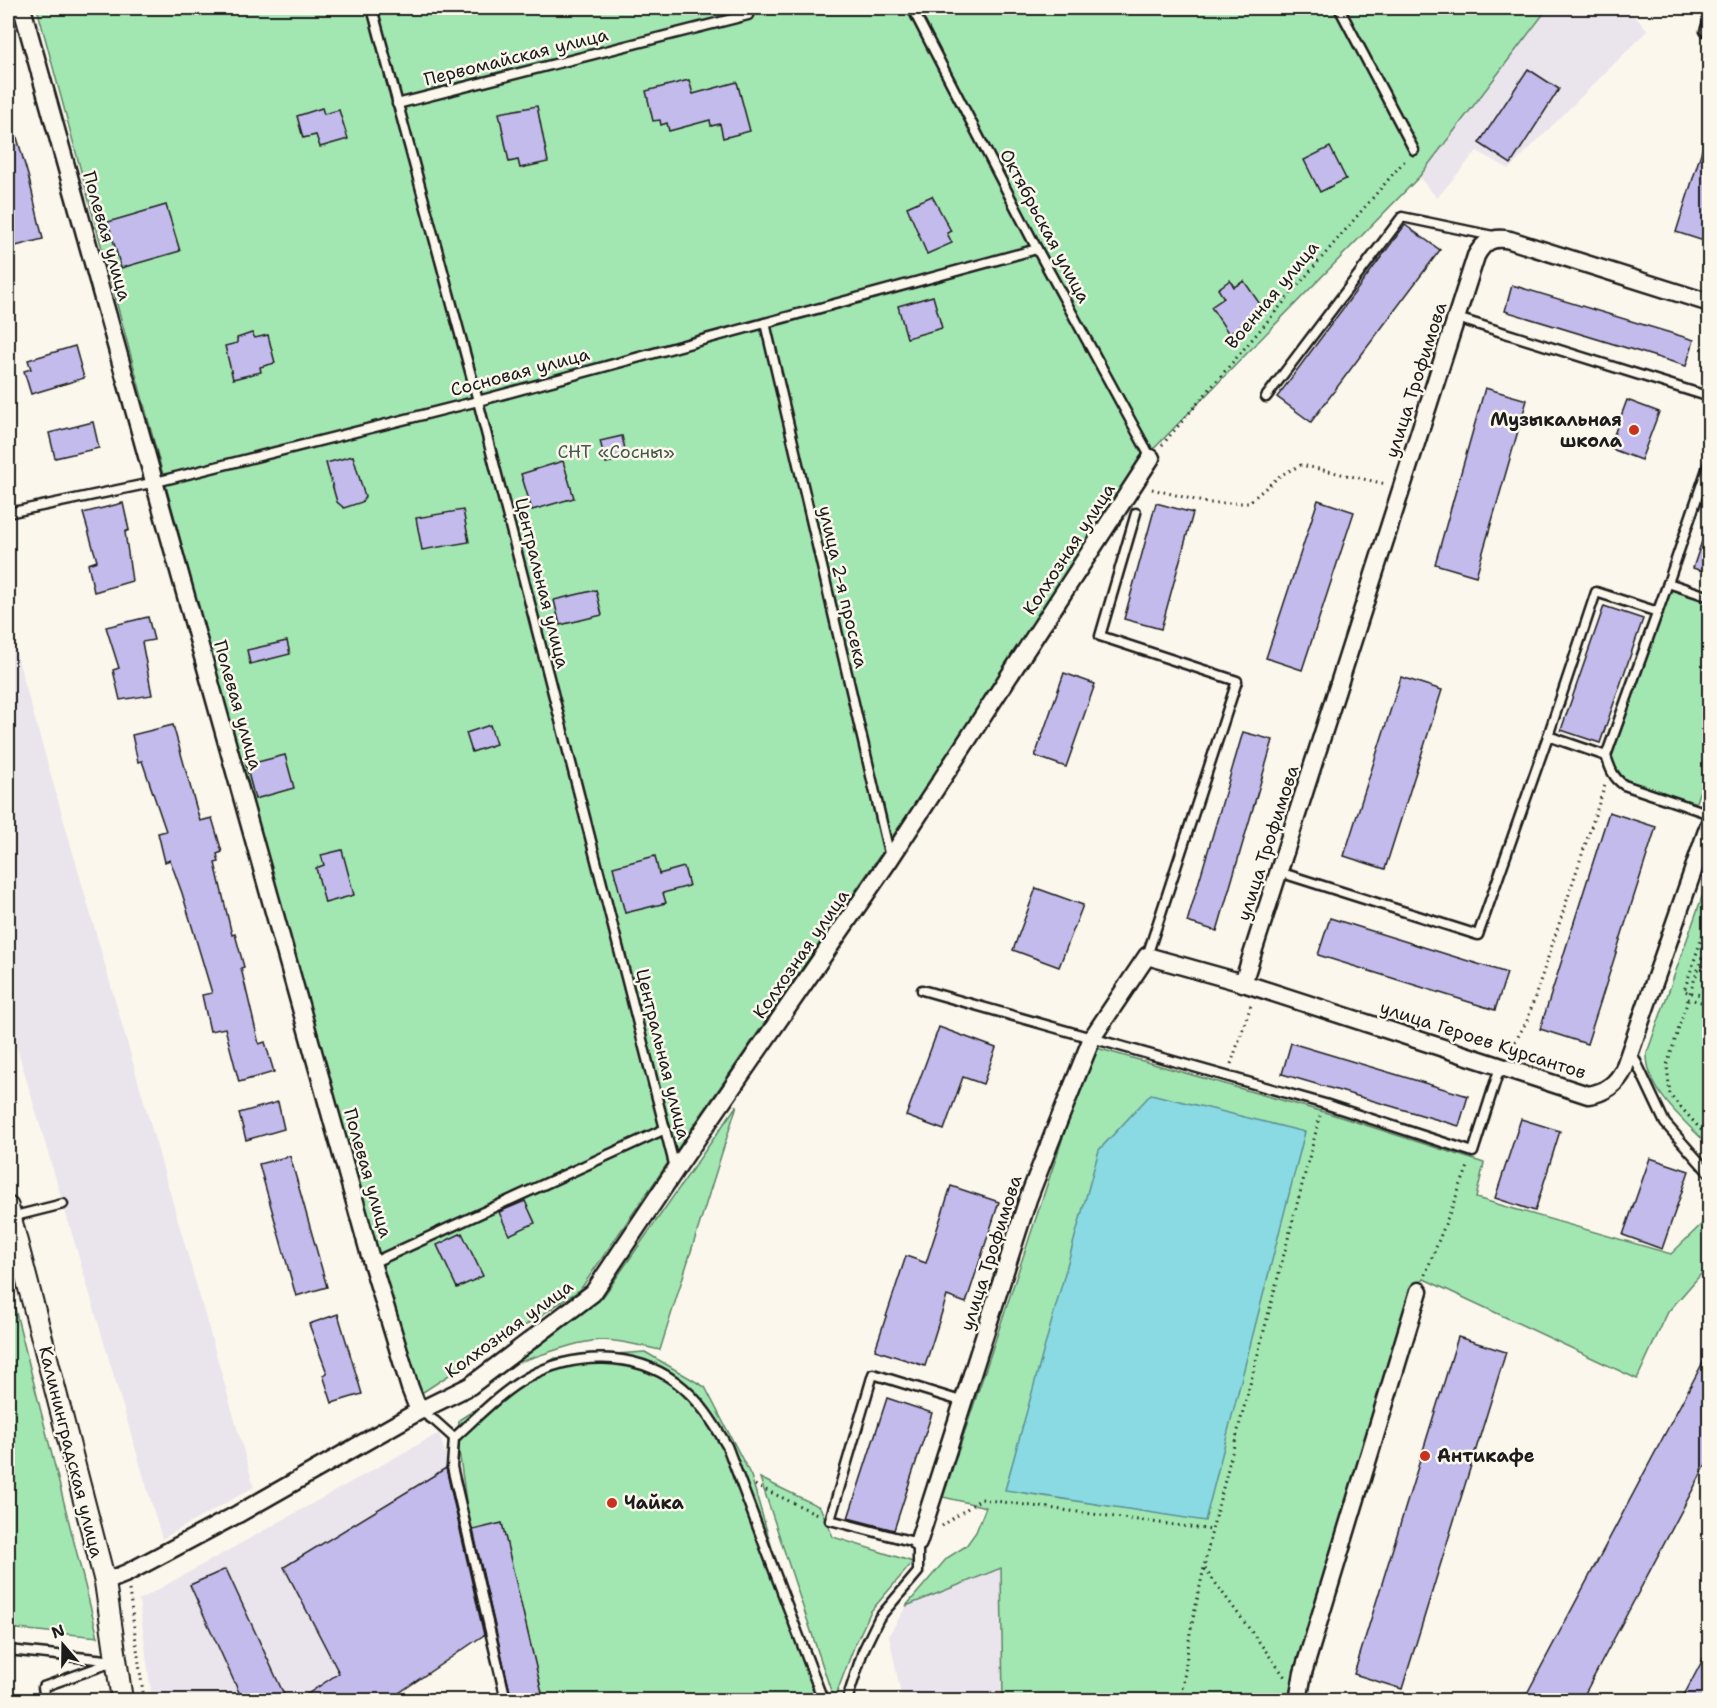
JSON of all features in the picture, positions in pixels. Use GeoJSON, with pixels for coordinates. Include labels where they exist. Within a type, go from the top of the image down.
{"type":"FeatureCollection","features":[{"type":"Feature","properties":{"kind":"street","name":"Полевая улица"},"geometry":{"type":"LineString","coordinates":[[22,8],[372,1263],[419,1411]]}},
{"type":"Feature","properties":{"kind":"street"},"geometry":{"type":"LineString","coordinates":[[1500,238],[1710,303]]}},
{"type":"Feature","properties":{"kind":"street","name":"улица Трофимова"},"geometry":{"type":"LineString","coordinates":[[1244,983],[1481,247],[1490,240],[1500,238]]}},
{"type":"Feature","properties":{"kind":"street","name":"Колхозная улица"},"geometry":{"type":"LineString","coordinates":[[105,1582],[127,1573],[238,1514],[419,1411],[470,1386],[593,1293],[890,859],[1151,458]]}},
{"type":"Feature","properties":{"kind":"street","name":"улица Героев Курсантов"},"geometry":{"type":"LineString","coordinates":[[1244,983],[1588,1095],[1603,1091],[1621,1076],[1710,822]]}},
{"type":"Feature","properties":{"kind":"street"},"geometry":{"type":"LineString","coordinates":[[1147,956],[1244,983]]}},
{"type":"Feature","properties":{"kind":"street","name":"улица Трофимова"},"geometry":{"type":"LineString","coordinates":[[918,1543],[1028,1199],[1092,1038],[1147,956]]}},
{"type":"Feature","properties":{"kind":"street","name":"Калининградская улица"},"geometry":{"type":"LineString","coordinates":[[9,1212],[105,1582],[122,1701]]}},
{"type":"Feature","properties":{"kind":"street"},"geometry":{"type":"LineString","coordinates":[[1300,1698],[1303,1672],[1419,1291]]}},
{"type":"Feature","properties":{"kind":"lane","name":"Центральная улица"},"geometry":{"type":"LineString","coordinates":[[372,8],[478,401],[676,1169]]}},
{"type":"Feature","properties":{"kind":"lane","name":"Октябрьская улица"},"geometry":{"type":"LineString","coordinates":[[912,8],[1037,249],[1151,458]]}},
{"type":"Feature","properties":{"kind":"lane"},"geometry":{"type":"LineString","coordinates":[[1339,8],[1414,150]]}},
{"type":"Feature","properties":{"kind":"lane","name":"Первомайская улица"},"geometry":{"type":"LineString","coordinates":[[397,104],[748,15]]}},
{"type":"Feature","properties":{"kind":"lane"},"geometry":{"type":"LineString","coordinates":[[1710,16],[1705,31],[1710,32]]}},
{"type":"Feature","properties":{"kind":"lane"},"geometry":{"type":"LineString","coordinates":[[1266,398],[1402,217],[1500,238]]}},
{"type":"Feature","properties":{"kind":"lane","name":"Сосновая улица"},"geometry":{"type":"LineString","coordinates":[[8,513],[156,482],[478,401],[1037,249]]}},
{"type":"Feature","properties":{"kind":"lane"},"geometry":{"type":"LineString","coordinates":[[1457,318],[1710,397]]}},
{"type":"Feature","properties":{"kind":"lane","name":"улица 2-я просека"},"geometry":{"type":"LineString","coordinates":[[765,323],[890,859]]}},
{"type":"Feature","properties":{"kind":"lane"},"geometry":{"type":"LineString","coordinates":[[1710,460],[1606,756],[1617,780],[1624,784],[1710,814]]}},
{"type":"Feature","properties":{"kind":"lane"},"geometry":{"type":"LineString","coordinates":[[1136,513],[1100,636],[1237,681],[1147,956]]}},
{"type":"Feature","properties":{"kind":"lane"},"geometry":{"type":"LineString","coordinates":[[1668,583],[1710,597]]}},
{"type":"Feature","properties":{"kind":"lane"},"geometry":{"type":"LineString","coordinates":[[1279,872],[1478,935],[1596,592],[1658,612]]}},
{"type":"Feature","properties":{"kind":"lane"},"geometry":{"type":"LineString","coordinates":[[1548,736],[1606,756]]}},
{"type":"Feature","properties":{"kind":"lane"},"geometry":{"type":"LineString","coordinates":[[922,990],[1325,1104],[1473,1152],[1500,1067]]}},
{"type":"Feature","properties":{"kind":"lane"},"geometry":{"type":"LineString","coordinates":[[1630,1050],[1665,1124],[1710,1174]]}},
{"type":"Feature","properties":{"kind":"lane"},"geometry":{"type":"LineString","coordinates":[[372,1263],[665,1129]]}},
{"type":"Feature","properties":{"kind":"lane"},"geometry":{"type":"LineString","coordinates":[[9,1212],[63,1203]]}},
{"type":"Feature","properties":{"kind":"lane"},"geometry":{"type":"LineString","coordinates":[[506,1701],[452,1467],[454,1438],[501,1396],[527,1377],[584,1358],[607,1358],[635,1363],[656,1370],[676,1382],[711,1418],[727,1446],[823,1701]]}},
{"type":"Feature","properties":{"kind":"lane"},"geometry":{"type":"LineString","coordinates":[[847,1701],[863,1651],[879,1618],[918,1572],[918,1543],[830,1520],[873,1374],[964,1402]]}},
{"type":"Feature","properties":{"kind":"lane"},"geometry":{"type":"LineString","coordinates":[[419,1411],[454,1438]]}},
{"type":"Feature","properties":{"kind":"lane"},"geometry":{"type":"LineString","coordinates":[[8,1650],[117,1661]]}},
{"type":"Feature","properties":{"kind":"lane"},"geometry":{"type":"LineString","coordinates":[[45,1701],[44,1687],[117,1661]]}},
{"type":"Feature","properties":{"kind":"path","name":"Военная улица"},"geometry":{"type":"LineString","coordinates":[[1151,458],[1414,150]]}},
{"type":"Feature","properties":{"kind":"path"},"geometry":{"type":"LineString","coordinates":[[1136,513],[1150,488],[1207,503],[1248,503],[1281,475],[1301,465],[1402,488]]}},
{"type":"Feature","properties":{"kind":"path"},"geometry":{"type":"LineString","coordinates":[[1500,1067],[1527,1021],[1610,769]]}},
{"type":"Feature","properties":{"kind":"path"},"geometry":{"type":"LineString","coordinates":[[1710,913],[1684,991],[1710,997]]}},
{"type":"Feature","properties":{"kind":"path"},"geometry":{"type":"LineString","coordinates":[[1710,934],[1667,1065],[1670,1095],[1710,1140]]}},
{"type":"Feature","properties":{"kind":"path"},"geometry":{"type":"LineString","coordinates":[[1227,1077],[1254,995],[1244,983]]}},
{"type":"Feature","properties":{"kind":"path"},"geometry":{"type":"LineString","coordinates":[[1688,1000],[1710,1004]]}},
{"type":"Feature","properties":{"kind":"path"},"geometry":{"type":"LineString","coordinates":[[1181,1701],[1190,1633],[1212,1530],[1322,1108]]}},
{"type":"Feature","properties":{"kind":"path"},"geometry":{"type":"LineString","coordinates":[[1419,1291],[1473,1152]]}},
{"type":"Feature","properties":{"kind":"path"},"geometry":{"type":"LineString","coordinates":[[738,1477],[830,1520]]}},
{"type":"Feature","properties":{"kind":"path"},"geometry":{"type":"LineString","coordinates":[[918,1543],[981,1499],[1212,1530]]}},
{"type":"Feature","properties":{"kind":"path"},"geometry":{"type":"LineString","coordinates":[[1204,1568],[1300,1698]]}},
{"type":"Feature","properties":{"kind":"path"},"geometry":{"type":"LineString","coordinates":[[127,1573],[144,1701]]}},
{"type":"Feature","properties":{"kind":"shaded area"},"geometry":{"type":"Polygon","coordinates":[[[1548,8],[1626,8],[1648,30],[1509,169],[1477,151],[1437,198],[1419,177],[1548,8]]]}},
{"type":"Feature","properties":{"kind":"shaded area"},"geometry":{"type":"Polygon","coordinates":[[[8,625],[254,1487],[162,1539],[8,1017],[8,625]]]}},
{"type":"Feature","properties":{"kind":"shaded area"},"geometry":{"type":"Polygon","coordinates":[[[439,1433],[449,1466],[485,1634],[387,1700],[152,1700],[139,1600],[439,1433]]]}},
{"type":"Feature","properties":{"kind":"shaded area"},"geometry":{"type":"Polygon","coordinates":[[[1001,1568],[1003,1700],[902,1700],[889,1635],[906,1606],[1001,1568]]]}},
{"type":"Feature","properties":{"kind":"green space","name":"СНТ «Сосны»"},"geometry":{"type":"Polygon","coordinates":[[[37,8],[1548,8],[1419,177],[1136,467],[1045,610],[885,848],[580,1290],[420,1394],[356,1190],[37,8]]]}},
{"type":"Feature","properties":{"kind":"green space"},"geometry":{"type":"Polygon","coordinates":[[[1670,589],[1709,601],[1709,763],[1695,805],[1625,781],[1613,767],[1610,756],[1670,589]]]}},
{"type":"Feature","properties":{"kind":"green space"},"geometry":{"type":"Polygon","coordinates":[[[1709,877],[1709,1146],[1660,1093],[1648,1067],[1647,1053],[1709,877]]]}},
{"type":"Feature","properties":{"kind":"green space"},"geometry":{"type":"Polygon","coordinates":[[[1093,1047],[1331,1114],[1484,1163],[1476,1198],[1671,1254],[1709,1217],[1709,1265],[1668,1312],[1637,1379],[1424,1279],[1415,1290],[1329,1562],[1290,1700],[1003,1700],[1001,1568],[906,1606],[947,1558],[966,1546],[976,1532],[986,1507],[943,1497],[1093,1047]]]}},
{"type":"Feature","properties":{"kind":"green space"},"geometry":{"type":"Polygon","coordinates":[[[737,1105],[660,1350],[601,1340],[568,1346],[516,1363],[603,1297],[737,1105]]]}},
{"type":"Feature","properties":{"kind":"green space"},"geometry":{"type":"Polygon","coordinates":[[[8,1281],[98,1637],[8,1628],[8,1281]]]}},
{"type":"Feature","properties":{"kind":"green space","name":"Чайка"},"geometry":{"type":"Polygon","coordinates":[[[645,1352],[705,1387],[751,1476],[816,1700],[507,1700],[470,1530],[458,1443],[459,1420],[555,1358],[645,1352]]]}},
{"type":"Feature","properties":{"kind":"green space"},"geometry":{"type":"Polygon","coordinates":[[[760,1478],[820,1507],[833,1537],[913,1562],[871,1611],[854,1647],[834,1700],[760,1478]]]}},
{"type":"Feature","properties":{"kind":"water"},"geometry":{"type":"Polygon","coordinates":[[[1151,1094],[1305,1132],[1205,1521],[1005,1490],[1099,1150],[1151,1094]]]}},
{"type":"Feature","properties":{"kind":"building"},"geometry":{"type":"Polygon","coordinates":[[[1528,69],[1559,89],[1511,164],[1479,143],[1528,69]]]}},
{"type":"Feature","properties":{"kind":"building"},"geometry":{"type":"Polygon","coordinates":[[[689,80],[693,94],[737,82],[750,131],[723,138],[720,124],[711,126],[710,120],[669,131],[667,123],[661,125],[660,120],[653,121],[646,91],[689,80]]]}},
{"type":"Feature","properties":{"kind":"building"},"geometry":{"type":"Polygon","coordinates":[[[537,106],[548,162],[520,168],[518,160],[509,162],[499,113],[537,106]]]}},
{"type":"Feature","properties":{"kind":"building"},"geometry":{"type":"Polygon","coordinates":[[[322,108],[324,114],[339,110],[348,139],[320,147],[316,135],[303,138],[297,116],[322,108]]]}},
{"type":"Feature","properties":{"kind":"building"},"geometry":{"type":"Polygon","coordinates":[[[12,120],[43,239],[8,248],[8,121],[12,120]]]}},
{"type":"Feature","properties":{"kind":"building"},"geometry":{"type":"Polygon","coordinates":[[[1706,137],[1710,137],[1710,243],[1676,232],[1706,137]]]}},
{"type":"Feature","properties":{"kind":"building"},"geometry":{"type":"Polygon","coordinates":[[[1330,147],[1346,179],[1320,192],[1304,160],[1330,147]]]}},
{"type":"Feature","properties":{"kind":"building"},"geometry":{"type":"Polygon","coordinates":[[[932,196],[951,231],[947,233],[952,243],[927,254],[907,207],[932,196]]]}},
{"type":"Feature","properties":{"kind":"building"},"geometry":{"type":"Polygon","coordinates":[[[166,205],[180,251],[121,268],[108,222],[166,205]]]}},
{"type":"Feature","properties":{"kind":"building"},"geometry":{"type":"Polygon","coordinates":[[[1405,225],[1440,250],[1311,422],[1277,397],[1405,225]]]}},
{"type":"Feature","properties":{"kind":"building"},"geometry":{"type":"Polygon","coordinates":[[[1230,280],[1234,287],[1244,281],[1264,310],[1229,334],[1211,307],[1224,298],[1218,289],[1230,280]]]}},
{"type":"Feature","properties":{"kind":"building"},"geometry":{"type":"Polygon","coordinates":[[[1512,285],[1694,340],[1686,366],[1505,311],[1512,285]]]}},
{"type":"Feature","properties":{"kind":"building"},"geometry":{"type":"Polygon","coordinates":[[[933,296],[942,328],[907,338],[898,306],[933,296]]]}},
{"type":"Feature","properties":{"kind":"building"},"geometry":{"type":"Polygon","coordinates":[[[252,333],[255,338],[268,335],[275,363],[260,367],[261,372],[233,379],[225,346],[237,343],[237,338],[252,333]]]}},
{"type":"Feature","properties":{"kind":"building"},"geometry":{"type":"Polygon","coordinates":[[[75,346],[84,378],[31,394],[24,371],[31,369],[28,360],[75,346]]]}},
{"type":"Feature","properties":{"kind":"building"},"geometry":{"type":"Polygon","coordinates":[[[1485,388],[1527,400],[1476,576],[1435,564],[1485,388]]]}},
{"type":"Feature","properties":{"kind":"building","name":"Музыкальная школа"},"geometry":{"type":"Polygon","coordinates":[[[1627,400],[1659,412],[1641,460],[1609,448],[1627,400]]]}},
{"type":"Feature","properties":{"kind":"building"},"geometry":{"type":"Polygon","coordinates":[[[93,422],[99,448],[55,458],[49,433],[93,422]]]}},
{"type":"Feature","properties":{"kind":"building"},"geometry":{"type":"Polygon","coordinates":[[[622,436],[627,458],[606,463],[600,441],[622,436]]]}},
{"type":"Feature","properties":{"kind":"building"},"geometry":{"type":"Polygon","coordinates":[[[353,456],[365,497],[362,502],[344,508],[337,502],[326,463],[353,456]]]}},
{"type":"Feature","properties":{"kind":"building"},"geometry":{"type":"Polygon","coordinates":[[[563,461],[574,498],[532,510],[521,474],[563,461]]]}},
{"type":"Feature","properties":{"kind":"building"},"geometry":{"type":"Polygon","coordinates":[[[1318,500],[1354,512],[1302,670],[1266,658],[1318,500]]]}},
{"type":"Feature","properties":{"kind":"building"},"geometry":{"type":"Polygon","coordinates":[[[123,503],[129,530],[125,532],[132,581],[94,592],[88,564],[97,561],[83,513],[123,503]]]}},
{"type":"Feature","properties":{"kind":"building"},"geometry":{"type":"Polygon","coordinates":[[[1156,503],[1193,513],[1161,629],[1124,619],[1156,503]]]}},
{"type":"Feature","properties":{"kind":"building"},"geometry":{"type":"Polygon","coordinates":[[[463,510],[469,542],[422,550],[416,518],[463,510]]]}},
{"type":"Feature","properties":{"kind":"building"},"geometry":{"type":"Polygon","coordinates":[[[1707,526],[1710,526],[1710,574],[1693,568],[1707,526]]]}},
{"type":"Feature","properties":{"kind":"building"},"geometry":{"type":"Polygon","coordinates":[[[596,590],[602,615],[560,625],[554,600],[596,590]]]}},
{"type":"Feature","properties":{"kind":"building"},"geometry":{"type":"Polygon","coordinates":[[[1604,606],[1643,619],[1600,743],[1561,730],[1604,606]]]}},
{"type":"Feature","properties":{"kind":"building"},"geometry":{"type":"Polygon","coordinates":[[[148,617],[154,640],[142,642],[152,695],[120,700],[113,670],[119,668],[106,627],[148,617]]]}},
{"type":"Feature","properties":{"kind":"building"},"geometry":{"type":"Polygon","coordinates":[[[287,641],[290,654],[250,664],[247,650],[287,641]]]}},
{"type":"Feature","properties":{"kind":"building"},"geometry":{"type":"Polygon","coordinates":[[[1064,673],[1095,684],[1066,767],[1035,756],[1064,673]]]}},
{"type":"Feature","properties":{"kind":"building"},"geometry":{"type":"Polygon","coordinates":[[[1401,677],[1442,690],[1385,869],[1344,856],[1401,677]]]}},
{"type":"Feature","properties":{"kind":"building"},"geometry":{"type":"Polygon","coordinates":[[[173,725],[200,821],[212,818],[222,852],[217,854],[219,862],[215,863],[232,935],[235,934],[244,967],[241,968],[259,1044],[265,1042],[274,1072],[239,1082],[225,1028],[210,1031],[202,995],[212,993],[182,893],[170,860],[165,862],[158,833],[166,831],[142,761],[138,762],[132,735],[173,725]]]}},
{"type":"Feature","properties":{"kind":"building"},"geometry":{"type":"Polygon","coordinates":[[[490,725],[496,744],[472,752],[466,733],[490,725]]]}},
{"type":"Feature","properties":{"kind":"building"},"geometry":{"type":"Polygon","coordinates":[[[1243,732],[1273,740],[1217,931],[1187,922],[1243,732]]]}},
{"type":"Feature","properties":{"kind":"building"},"geometry":{"type":"Polygon","coordinates":[[[285,755],[294,788],[255,799],[246,765],[285,755]]]}},
{"type":"Feature","properties":{"kind":"building"},"geometry":{"type":"Polygon","coordinates":[[[1609,812],[1656,827],[1587,1044],[1540,1029],[1609,812]]]}},
{"type":"Feature","properties":{"kind":"building"},"geometry":{"type":"Polygon","coordinates":[[[342,850],[354,895],[325,903],[316,868],[324,865],[321,855],[342,850]]]}},
{"type":"Feature","properties":{"kind":"building"},"geometry":{"type":"Polygon","coordinates":[[[655,856],[659,874],[684,867],[689,886],[663,893],[666,903],[625,913],[613,867],[655,856]]]}},
{"type":"Feature","properties":{"kind":"building"},"geometry":{"type":"Polygon","coordinates":[[[1036,888],[1083,905],[1059,967],[1013,950],[1036,888]]]}},
{"type":"Feature","properties":{"kind":"building"},"geometry":{"type":"Polygon","coordinates":[[[1330,918],[1507,973],[1495,1010],[1318,955],[1330,918]]]}},
{"type":"Feature","properties":{"kind":"building"},"geometry":{"type":"Polygon","coordinates":[[[939,1027],[996,1048],[983,1084],[963,1077],[944,1130],[906,1116],[939,1027]]]}},
{"type":"Feature","properties":{"kind":"building"},"geometry":{"type":"Polygon","coordinates":[[[1291,1043],[1468,1096],[1459,1126],[1282,1074],[1291,1043]]]}},
{"type":"Feature","properties":{"kind":"building"},"geometry":{"type":"Polygon","coordinates":[[[278,1102],[284,1129],[246,1140],[239,1113],[278,1102]]]}},
{"type":"Feature","properties":{"kind":"building"},"geometry":{"type":"Polygon","coordinates":[[[1521,1119],[1560,1131],[1535,1211],[1495,1198],[1521,1119]]]}},
{"type":"Feature","properties":{"kind":"building"},"geometry":{"type":"Polygon","coordinates":[[[290,1156],[327,1287],[296,1296],[259,1164],[290,1156]]]}},
{"type":"Feature","properties":{"kind":"building"},"geometry":{"type":"Polygon","coordinates":[[[1650,1158],[1689,1171],[1662,1249],[1623,1235],[1650,1158]]]}},
{"type":"Feature","properties":{"kind":"building"},"geometry":{"type":"Polygon","coordinates":[[[951,1186],[999,1202],[966,1303],[947,1296],[925,1366],[875,1350],[906,1256],[926,1263],[951,1186]]]}},
{"type":"Feature","properties":{"kind":"building"},"geometry":{"type":"Polygon","coordinates":[[[525,1201],[535,1223],[509,1235],[499,1212],[525,1201]]]}},
{"type":"Feature","properties":{"kind":"building"},"geometry":{"type":"Polygon","coordinates":[[[462,1233],[483,1276],[457,1288],[437,1245],[462,1233]]]}},
{"type":"Feature","properties":{"kind":"building"},"geometry":{"type":"Polygon","coordinates":[[[338,1314],[362,1394],[332,1403],[323,1375],[327,1373],[309,1324],[338,1314]]]}},
{"type":"Feature","properties":{"kind":"building"},"geometry":{"type":"Polygon","coordinates":[[[1458,1337],[1506,1352],[1402,1689],[1354,1674],[1458,1337]]]}},
{"type":"Feature","properties":{"kind":"building"},"geometry":{"type":"Polygon","coordinates":[[[1710,1349],[1710,1457],[1581,1701],[1523,1701],[1710,1349]]]}},
{"type":"Feature","properties":{"kind":"building"},"geometry":{"type":"Polygon","coordinates":[[[887,1398],[932,1413],[894,1530],[848,1518],[887,1398]]]}},
{"type":"Feature","properties":{"kind":"building"},"geometry":{"type":"Polygon","coordinates":[[[446,1468],[484,1635],[387,1701],[297,1701],[339,1673],[284,1567],[446,1468]]]}},
{"type":"Feature","properties":{"kind":"building"},"geometry":{"type":"Polygon","coordinates":[[[502,1523],[544,1701],[512,1701],[473,1530],[502,1523]]]}},
{"type":"Feature","properties":{"kind":"building"},"geometry":{"type":"Polygon","coordinates":[[[226,1569],[287,1701],[243,1701],[190,1585],[226,1569]]]}},
{"type":"Feature","properties":{"kind":"building"},"geometry":{"type":"Polygon","coordinates":[[[1710,1646],[1710,1701],[1681,1701],[1710,1646]]]}},
{"type":"Feature","properties":{"kind":"place","name":"Музыкальная школа"},"geometry":{"type":"Point","coordinates":[1634,430]}},
{"type":"Feature","properties":{"kind":"place","name":"Антикафе"},"geometry":{"type":"Point","coordinates":[1425,1456]}},
{"type":"Feature","properties":{"kind":"place","name":"Чайка"},"geometry":{"type":"Point","coordinates":[612,1503]}}]}
